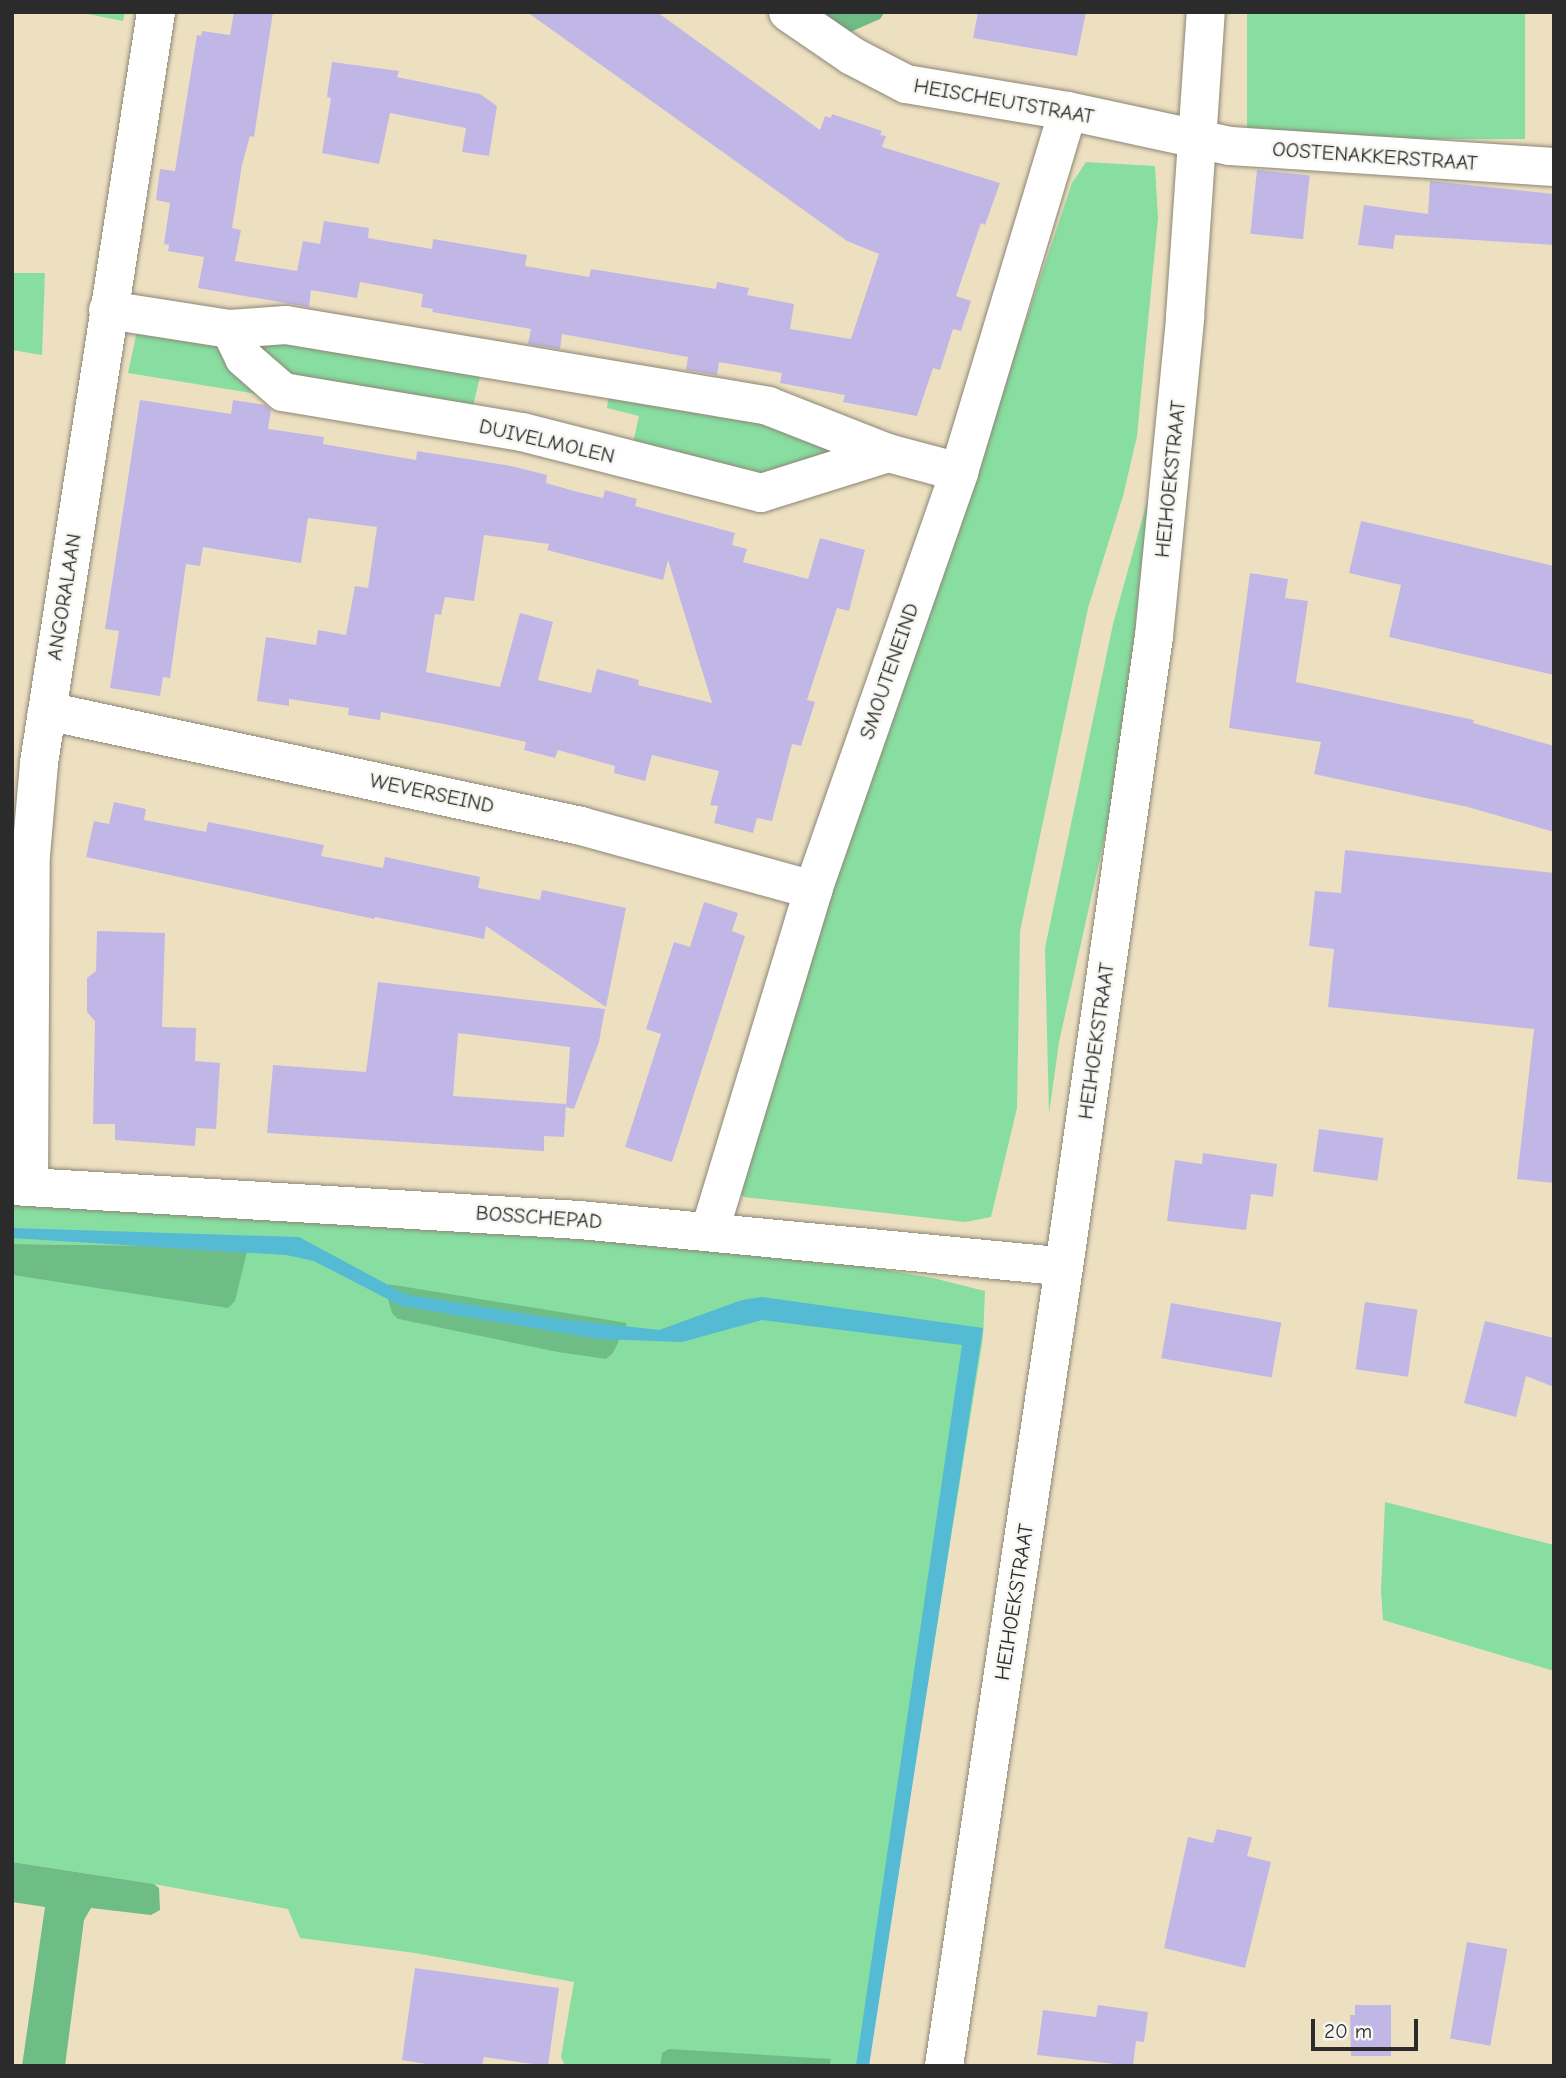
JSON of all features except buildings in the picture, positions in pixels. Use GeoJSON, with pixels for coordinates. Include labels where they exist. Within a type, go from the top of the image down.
{"type":"FeatureCollection","features":[{"type":"Feature","properties":{"kind":"street","name":"ANGORALAAN"},"geometry":{"type":"LineString","coordinates":[[21,1186],[31,855],[39,762],[156,12]]}},
{"type":"Feature","properties":{"kind":"street","name":"HEISCHEUTSTRAAT"},"geometry":{"type":"LineString","coordinates":[[788,12],[852,55],[906,84],[1068,111],[1197,139]]}},
{"type":"Feature","properties":{"kind":"street","name":"HEIHOEKSTRAAT"},"geometry":{"type":"LineString","coordinates":[[944,2066],[1064,1267],[1154,636],[1185,317],[1206,12]]}},
{"type":"Feature","properties":{"kind":"street","name":"SMOUTENEIND"},"geometry":{"type":"LineString","coordinates":[[710,1230],[813,890],[959,472],[1068,111]]}},
{"type":"Feature","properties":{"kind":"street","name":"OOSTENAKKERSTRAAT"},"geometry":{"type":"LineString","coordinates":[[1197,139],[1230,146],[1554,167]]}},
{"type":"Feature","properties":{"kind":"street"},"geometry":{"type":"LineString","coordinates":[[108,310],[230,329],[286,325],[768,406],[888,453],[959,472]]}},
{"type":"Feature","properties":{"kind":"street","name":"DUIVELMOLEN"},"geometry":{"type":"LineString","coordinates":[[230,329],[244,358],[283,392],[522,432],[761,493],[888,453]]}},
{"type":"Feature","properties":{"kind":"street","name":"WEVERSEIND"},"geometry":{"type":"LineString","coordinates":[[47,711],[581,826],[813,890]]}},
{"type":"Feature","properties":{"kind":"street","name":"BOSSCHEPAD"},"geometry":{"type":"LineString","coordinates":[[21,1186],[710,1230],[1064,1267]]}},
{"type":"Feature","properties":{"kind":"green space"},"geometry":{"type":"Polygon","coordinates":[[[78,12],[125,12],[123,21],[78,12]]]}},
{"type":"Feature","properties":{"kind":"green space"},"geometry":{"type":"Polygon","coordinates":[[[818,12],[885,12],[880,19],[848,33],[818,12]]]}},
{"type":"Feature","properties":{"kind":"green space"},"geometry":{"type":"Polygon","coordinates":[[[1247,12],[1525,12],[1525,139],[1247,139],[1247,12]]]}},
{"type":"Feature","properties":{"kind":"green space"},"geometry":{"type":"Polygon","coordinates":[[[1086,162],[1155,166],[1158,218],[1137,436],[1123,496],[1088,608],[1020,931],[1017,1108],[991,1217],[965,1222],[744,1197],[726,1181],[959,521],[1072,183],[1086,162]]]}},
{"type":"Feature","properties":{"kind":"green space"},"geometry":{"type":"Polygon","coordinates":[[[12,273],[45,273],[42,355],[12,350],[12,273]]]}},
{"type":"Feature","properties":{"kind":"green space"},"geometry":{"type":"Polygon","coordinates":[[[137,331],[219,346],[257,394],[128,373],[137,331]]]}},
{"type":"Feature","properties":{"kind":"green space"},"geometry":{"type":"Polygon","coordinates":[[[288,341],[481,373],[473,406],[288,379],[258,345],[288,341]]]}},
{"type":"Feature","properties":{"kind":"green space"},"geometry":{"type":"Polygon","coordinates":[[[609,394],[766,420],[831,446],[830,455],[756,476],[633,443],[639,416],[607,408],[609,394]]]}},
{"type":"Feature","properties":{"kind":"green space"},"geometry":{"type":"Polygon","coordinates":[[[1163,444],[1147,647],[1059,1042],[1049,1114],[1045,948],[1113,624],[1163,444]]]}},
{"type":"Feature","properties":{"kind":"green space"},"geometry":{"type":"Polygon","coordinates":[[[12,1203],[702,1239],[933,1278],[985,1291],[983,1338],[866,2066],[830,2066],[831,2060],[662,2053],[660,2066],[565,2066],[561,2057],[574,1982],[415,1953],[300,1938],[288,1909],[154,1884],[12,1862],[12,1275],[66,1283],[247,1247],[12,1244],[12,1203]],[[390,1284],[398,1319],[605,1359],[390,1284]]]}},
{"type":"Feature","properties":{"kind":"green space"},"geometry":{"type":"Polygon","coordinates":[[[12,1244],[248,1247],[235,1301],[228,1308],[12,1275],[12,1244]]]}},
{"type":"Feature","properties":{"kind":"green space"},"geometry":{"type":"Polygon","coordinates":[[[389,1284],[627,1323],[613,1353],[606,1359],[558,1352],[398,1319],[392,1313],[387,1296],[389,1284]]]}},
{"type":"Feature","properties":{"kind":"green space"},"geometry":{"type":"Polygon","coordinates":[[[1385,1502],[1554,1545],[1554,1671],[1383,1620],[1381,1590],[1385,1502]]]}},
{"type":"Feature","properties":{"kind":"green space"},"geometry":{"type":"Polygon","coordinates":[[[12,1862],[154,1884],[159,1888],[160,1910],[151,1915],[91,1908],[84,1920],[65,2066],[22,2066],[45,1907],[12,1902],[12,1862]]]}},
{"type":"Feature","properties":{"kind":"green space"},"geometry":{"type":"Polygon","coordinates":[[[669,2049],[831,2059],[830,2066],[660,2066],[662,2053],[669,2049]]]}},
{"type":"Feature","properties":{"kind":"water"},"geometry":{"type":"Polygon","coordinates":[[[12,1228],[299,1237],[405,1294],[552,1318],[659,1330],[742,1300],[762,1297],[983,1328],[869,2066],[856,2066],[962,1345],[762,1320],[682,1342],[599,1339],[401,1306],[314,1261],[286,1255],[12,1238],[12,1228]]]}}]}
